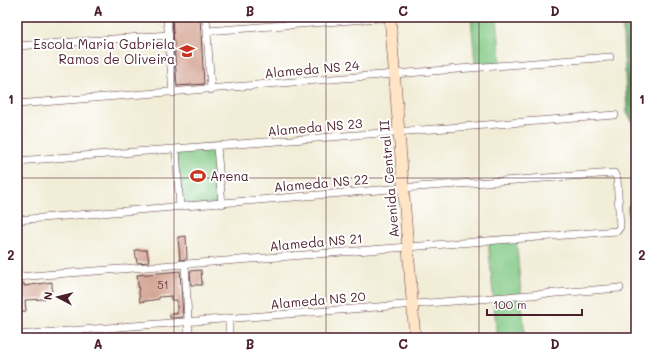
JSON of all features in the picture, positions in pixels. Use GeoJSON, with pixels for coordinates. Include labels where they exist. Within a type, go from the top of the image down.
{"type":"FeatureCollection","features":[{"type":"Feature","properties":{"kind":"street"},"geometry":{"type":"LineString","coordinates":[[167,17],[172,93]]}},
{"type":"Feature","properties":{"kind":"street"},"geometry":{"type":"LineString","coordinates":[[206,17],[211,90]]}},
{"type":"Feature","properties":{"kind":"street"},"geometry":{"type":"LineString","coordinates":[[207,31],[391,17]]}},
{"type":"Feature","properties":{"kind":"street","name":"Avenida Central II"},"geometry":{"type":"LineString","coordinates":[[391,17],[398,131],[409,246],[415,338]]}},
{"type":"Feature","properties":{"kind":"street"},"geometry":{"type":"LineString","coordinates":[[634,17],[636,38]]}},
{"type":"Feature","properties":{"kind":"street"},"geometry":{"type":"LineString","coordinates":[[17,46],[169,35]]}},
{"type":"Feature","properties":{"kind":"street","name":"Alameda NS 24"},"geometry":{"type":"LineString","coordinates":[[17,104],[211,90],[610,57]]}},
{"type":"Feature","properties":{"kind":"street","name":"Alameda NS 23"},"geometry":{"type":"LineString","coordinates":[[17,161],[217,147],[398,131],[615,115]]}},
{"type":"Feature","properties":{"kind":"street"},"geometry":{"type":"LineString","coordinates":[[217,147],[222,204]]}},
{"type":"Feature","properties":{"kind":"street"},"geometry":{"type":"LineString","coordinates":[[176,150],[180,207]]}},
{"type":"Feature","properties":{"kind":"street","name":"Alameda NS 22"},"geometry":{"type":"LineString","coordinates":[[17,220],[403,188],[614,173],[617,177],[618,187],[620,228],[617,231]]}},
{"type":"Feature","properties":{"kind":"street","name":"Alameda NS 21"},"geometry":{"type":"LineString","coordinates":[[17,277],[617,231]]}},
{"type":"Feature","properties":{"kind":"street"},"geometry":{"type":"LineString","coordinates":[[185,264],[189,338]]}},
{"type":"Feature","properties":{"kind":"street","name":"Alameda NS 20"},"geometry":{"type":"LineString","coordinates":[[17,335],[620,288]]}},
{"type":"Feature","properties":{"kind":"street"},"geometry":{"type":"LineString","coordinates":[[229,319],[229,338]]}},
{"type":"Feature","properties":{"kind":"green space"},"geometry":{"type":"Polygon","coordinates":[[[471,17],[497,17],[501,63],[475,65],[471,17]]]}},
{"type":"Feature","properties":{"kind":"green space"},"geometry":{"type":"Polygon","coordinates":[[[622,17],[636,17],[636,147],[633,123],[627,113],[622,17]]]}},
{"type":"Feature","properties":{"kind":"green space","name":"Arena"},"geometry":{"type":"Polygon","coordinates":[[[216,145],[221,203],[180,207],[175,149],[216,145]]]}},
{"type":"Feature","properties":{"kind":"green space"},"geometry":{"type":"Polygon","coordinates":[[[636,192],[636,322],[628,206],[633,202],[636,192]]]}},
{"type":"Feature","properties":{"kind":"green space"},"geometry":{"type":"Polygon","coordinates":[[[516,237],[525,338],[497,338],[488,239],[516,237]]]}},
{"type":"Feature","properties":{"kind":"building","name":"Escola Maria Gabriela Ramos de Oliveira"},"geometry":{"type":"Polygon","coordinates":[[[172,17],[200,17],[204,84],[177,86],[172,17]]]}},
{"type":"Feature","properties":{"kind":"building"},"geometry":{"type":"Polygon","coordinates":[[[186,236],[187,259],[180,260],[178,237],[186,236]]]}},
{"type":"Feature","properties":{"kind":"building"},"geometry":{"type":"Polygon","coordinates":[[[135,250],[147,250],[149,262],[137,263],[135,250]]]}},
{"type":"Feature","properties":{"kind":"building"},"geometry":{"type":"Polygon","coordinates":[[[201,270],[202,285],[191,285],[190,271],[201,270]]]}},
{"type":"Feature","properties":{"kind":"building"},"geometry":{"type":"Polygon","coordinates":[[[180,271],[183,317],[170,318],[170,314],[177,314],[177,300],[171,300],[171,296],[159,297],[159,299],[140,302],[137,275],[180,271]]]}},
{"type":"Feature","properties":{"kind":"building"},"geometry":{"type":"Polygon","coordinates":[[[52,282],[52,291],[45,292],[45,299],[25,300],[26,311],[17,312],[17,284],[24,283],[24,286],[52,282]]]}},
{"type":"Feature","properties":{"kind":"place","name":"Escola Maria Gabriela Ramos de Oliveira"},"geometry":{"type":"Point","coordinates":[187,51]}},
{"type":"Feature","properties":{"kind":"place","name":"Arena"},"geometry":{"type":"Point","coordinates":[198,176]}}]}
